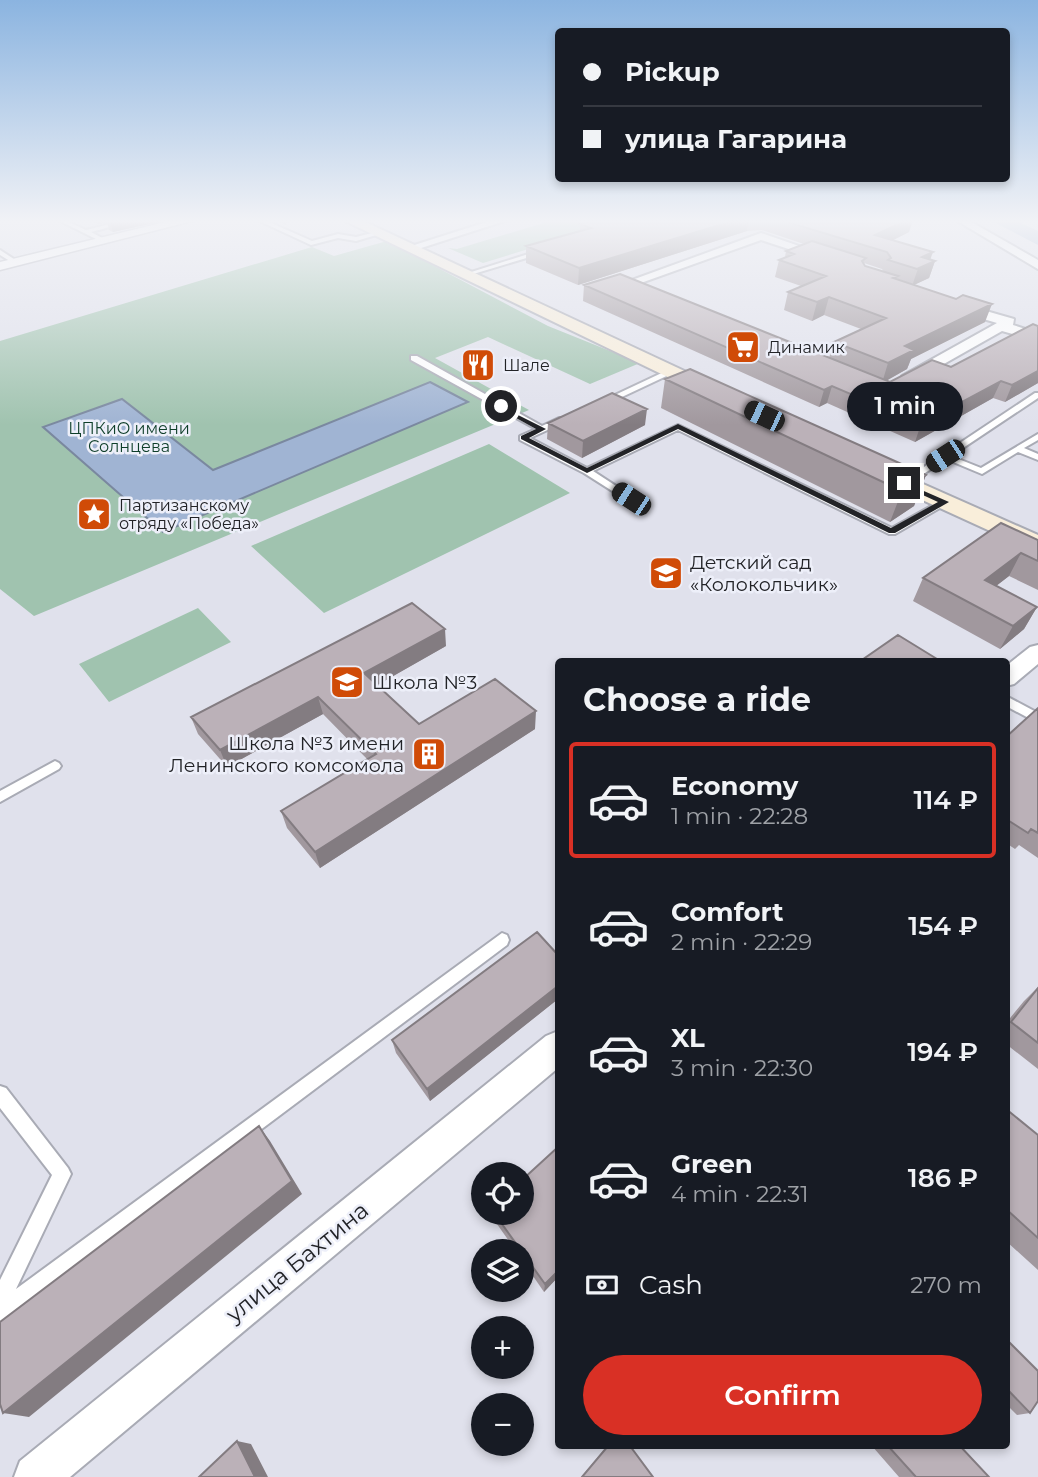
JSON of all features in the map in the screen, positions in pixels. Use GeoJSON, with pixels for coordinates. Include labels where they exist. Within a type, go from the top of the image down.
{"type":"FeatureCollection","features":[{"type":"Feature","properties":{"kind":"main road"},"geometry":{"type":"LineString","coordinates":[[497,288],[733,401]]}},
{"type":"Feature","properties":{"kind":"main road"},"geometry":{"type":"LineString","coordinates":[[855,460],[1038,545]]}},
{"type":"Feature","properties":{"kind":"street"},"geometry":{"type":"LineString","coordinates":[[637,288],[666,300]]}},
{"type":"Feature","properties":{"kind":"street"},"geometry":{"type":"LineString","coordinates":[[895,386],[1009,322],[944,302]]}},
{"type":"Feature","properties":{"kind":"street"},"geometry":{"type":"LineString","coordinates":[[1001,326],[1038,337]]}},
{"type":"Feature","properties":{"kind":"street"},"geometry":{"type":"LineString","coordinates":[[1010,675],[1038,652]]}},
{"type":"Feature","properties":{"kind":"street","name":"улица Бахтина"},"geometry":{"type":"LineString","coordinates":[[36,1477],[555,1049]]}},
{"type":"Feature","properties":{"kind":"lane"},"geometry":{"type":"LineString","coordinates":[[414,358],[542,429]]}},
{"type":"Feature","properties":{"kind":"lane"},"geometry":{"type":"LineString","coordinates":[[593,407],[671,372]]}},
{"type":"Feature","properties":{"kind":"lane"},"geometry":{"type":"LineString","coordinates":[[904,483],[1038,395]]}},
{"type":"Feature","properties":{"kind":"lane"},"geometry":{"type":"LineString","coordinates":[[568,418],[523,438],[587,471],[631,499]]}},
{"type":"Feature","properties":{"kind":"lane"},"geometry":{"type":"LineString","coordinates":[[587,471],[678,426],[892,531],[945,502]]}},
{"type":"Feature","properties":{"kind":"lane"},"geometry":{"type":"LineString","coordinates":[[945,456],[982,471],[1038,436]]}},
{"type":"Feature","properties":{"kind":"lane"},"geometry":{"type":"LineString","coordinates":[[1018,449],[1038,457]]}},
{"type":"Feature","properties":{"kind":"lane"},"geometry":{"type":"LineString","coordinates":[[1010,702],[1038,719]]}},
{"type":"Feature","properties":{"kind":"lane"},"geometry":{"type":"LineString","coordinates":[[0,797],[55,766]]}},
{"type":"Feature","properties":{"kind":"lane"},"geometry":{"type":"LineString","coordinates":[[0,1314],[502,940]]}},
{"type":"Feature","properties":{"kind":"lane"},"geometry":{"type":"LineString","coordinates":[[0,1094],[62,1174],[0,1301]]}},
{"type":"Feature","properties":{"kind":"green space","name":"ЦПКиО имени Солнцева"},"geometry":{"type":"Polygon","coordinates":[[[176,288],[476,288],[548,326],[640,363],[590,384],[488,337],[435,358],[529,410],[34,616],[0,589],[0,341],[176,288]]]}},
{"type":"Feature","properties":{"kind":"green space"},"geometry":{"type":"Polygon","coordinates":[[[489,444],[570,493],[324,613],[251,546],[489,444]]]}},
{"type":"Feature","properties":{"kind":"green space"},"geometry":{"type":"Polygon","coordinates":[[[198,608],[231,642],[109,702],[79,664],[198,608]]]}},
{"type":"Feature","properties":{"kind":"water"},"geometry":{"type":"Polygon","coordinates":[[[430,382],[468,402],[163,532],[43,427],[122,399],[213,470],[430,382]]]}},
{"type":"Feature","properties":{"kind":"building"},"geometry":{"type":"Polygon","coordinates":[[[591,288],[655,288],[890,382],[932,360],[951,367],[1033,324],[1038,326],[1038,371],[1012,385],[1001,381],[921,424],[832,386],[824,390],[591,288]]]}},
{"type":"Feature","properties":{"kind":"building"},"geometry":{"type":"Polygon","coordinates":[[[798,288],[923,288],[956,299],[963,295],[992,304],[905,346],[914,350],[888,363],[834,342],[886,318],[829,297],[817,302],[788,292],[798,288]]]}},
{"type":"Feature","properties":{"kind":"building"},"geometry":{"type":"Polygon","coordinates":[[[690,369],[926,475],[902,491],[665,379],[690,369]]]}},
{"type":"Feature","properties":{"kind":"building"},"geometry":{"type":"Polygon","coordinates":[[[612,393],[647,409],[583,441],[548,423],[612,393]]]}},
{"type":"Feature","properties":{"kind":"building"},"geometry":{"type":"Polygon","coordinates":[[[1001,523],[1038,540],[1038,561],[1021,553],[985,580],[1037,607],[1013,626],[923,578],[1001,523]]]}},
{"type":"Feature","properties":{"kind":"building","name":"Школа №3 имени Ленинского комсомола"},"geometry":{"type":"Polygon","coordinates":[[[412,603],[445,629],[364,673],[419,724],[495,679],[536,711],[315,852],[281,811],[376,754],[318,697],[220,750],[191,717],[412,603]]]}},
{"type":"Feature","properties":{"kind":"building"},"geometry":{"type":"Polygon","coordinates":[[[898,635],[935,658],[865,658],[898,635]]]}},
{"type":"Feature","properties":{"kind":"building"},"geometry":{"type":"Polygon","coordinates":[[[1038,708],[1038,833],[1031,829],[1028,833],[1010,822],[1010,733],[1038,708]]]}},
{"type":"Feature","properties":{"kind":"building"},"geometry":{"type":"Polygon","coordinates":[[[537,932],[555,952],[555,988],[427,1089],[392,1040],[537,932]]]}},
{"type":"Feature","properties":{"kind":"building"},"geometry":{"type":"Polygon","coordinates":[[[1038,988],[1038,1043],[1011,1022],[1038,988]]]}},
{"type":"Feature","properties":{"kind":"building"},"geometry":{"type":"Polygon","coordinates":[[[1010,1112],[1038,1135],[1038,1238],[1010,1213],[1010,1112]]]}},
{"type":"Feature","properties":{"kind":"building"},"geometry":{"type":"Polygon","coordinates":[[[259,1126],[292,1181],[3,1413],[0,1404],[0,1322],[259,1126]]]}},
{"type":"Feature","properties":{"kind":"building"},"geometry":{"type":"Polygon","coordinates":[[[555,1150],[555,1274],[545,1284],[534,1269],[534,1239],[513,1239],[503,1225],[534,1225],[534,1169],[555,1150]]]}},
{"type":"Feature","properties":{"kind":"building"},"geometry":{"type":"Polygon","coordinates":[[[1010,1343],[1038,1371],[1038,1401],[1030,1413],[1010,1392],[1010,1343]]]}},
{"type":"Feature","properties":{"kind":"building"},"geometry":{"type":"Polygon","coordinates":[[[237,1441],[255,1477],[199,1477],[237,1441]]]}},
{"type":"Feature","properties":{"kind":"building"},"geometry":{"type":"Polygon","coordinates":[[[605,1449],[632,1449],[653,1477],[582,1477],[605,1449]]]}},
{"type":"Feature","properties":{"kind":"building"},"geometry":{"type":"Polygon","coordinates":[[[891,1449],[963,1449],[989,1477],[916,1477],[891,1449]]]}},
{"type":"Feature","properties":{"kind":"place","name":"Динамик"},"geometry":{"type":"Point","coordinates":[743,347]}},
{"type":"Feature","properties":{"kind":"place","name":"Шале"},"geometry":{"type":"Point","coordinates":[478,365]}},
{"type":"Feature","properties":{"kind":"place","name":"Партизанскому отряду «Победа»"},"geometry":{"type":"Point","coordinates":[94,514]}},
{"type":"Feature","properties":{"kind":"place","name":"Детский сад «Колокольчик»"},"geometry":{"type":"Point","coordinates":[666,573]}},
{"type":"Feature","properties":{"kind":"place","name":"Школа №3"},"geometry":{"type":"Point","coordinates":[347,682]}},
{"type":"Feature","properties":{"kind":"place","name":"Школа №3 имени Ленинского комсомола"},"geometry":{"type":"Point","coordinates":[429,754]}},
{"type":"Feature","properties":{"kind":"route"},"geometry":{"type":"LineString","coordinates":[[501,406],[542,429],[523,438],[587,471],[678,426],[892,531],[945,502],[904,483]]}}]}
